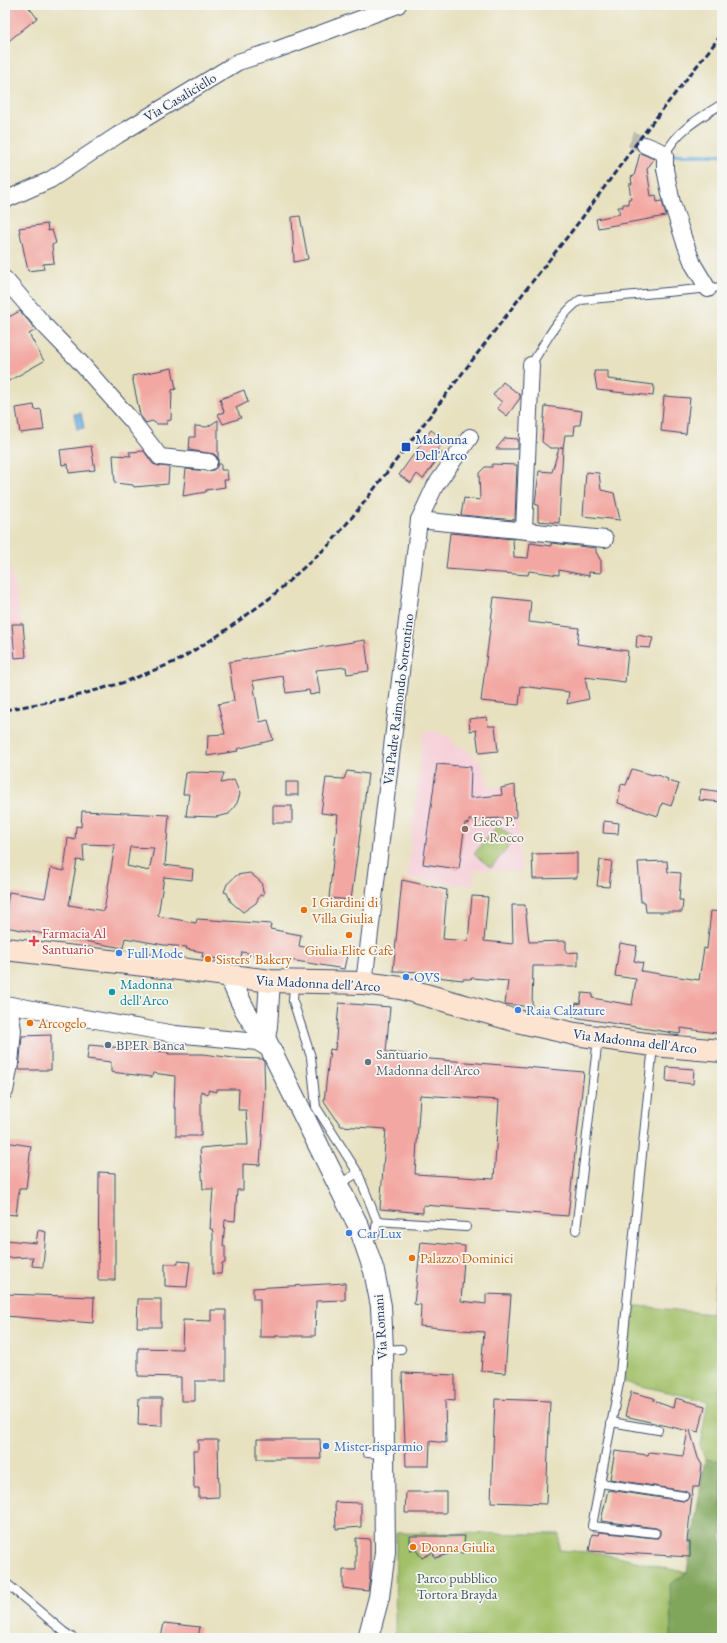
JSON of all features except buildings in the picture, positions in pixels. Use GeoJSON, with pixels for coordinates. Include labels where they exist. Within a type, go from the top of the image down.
{"type":"FeatureCollection","features":[{"type":"Feature","properties":{"kind":"main road","name":"Via Madonna dell'Arco"},"geometry":{"type":"LineString","coordinates":[[5,950],[165,967],[270,982],[364,983],[402,988],[521,1022],[575,1034],[653,1045],[722,1052]]}},
{"type":"Feature","properties":{"kind":"street","name":"Via Casaliciello"},"geometry":{"type":"LineString","coordinates":[[5,200],[17,196],[50,180],[118,134],[238,62],[316,36],[364,11],[398,5]]}},
{"type":"Feature","properties":{"kind":"street"},"geometry":{"type":"LineString","coordinates":[[645,145],[662,152],[665,155],[665,169],[671,196],[693,264],[715,288]]}},
{"type":"Feature","properties":{"kind":"street"},"geometry":{"type":"LineString","coordinates":[[5,279],[46,327],[80,361],[133,422],[160,457],[209,462]]}},
{"type":"Feature","properties":{"kind":"street"},"geometry":{"type":"LineString","coordinates":[[524,530],[531,365]]}},
{"type":"Feature","properties":{"kind":"street","name":"Via Padre Raimondo Sorrentino"},"geometry":{"type":"LineString","coordinates":[[364,983],[419,520],[435,486],[470,437]]}},
{"type":"Feature","properties":{"kind":"street"},"geometry":{"type":"LineString","coordinates":[[419,520],[605,539]]}},
{"type":"Feature","properties":{"kind":"street","name":"Via Romani"},"geometry":{"type":"LineString","coordinates":[[230,976],[238,998],[253,1026],[267,1044],[338,1185],[364,1242],[374,1271],[392,1350],[375,1453],[385,1552],[380,1596],[368,1638]]}},
{"type":"Feature","properties":{"kind":"street"},"geometry":{"type":"LineString","coordinates":[[5,1091],[10,1064],[13,1030],[7,1005],[175,1034],[267,1044],[270,982]]}},
{"type":"Feature","properties":{"kind":"lane"},"geometry":{"type":"LineString","coordinates":[[665,155],[670,145],[678,135],[700,117],[722,104]]}},
{"type":"Feature","properties":{"kind":"lane"},"geometry":{"type":"LineString","coordinates":[[531,365],[571,306],[580,300],[600,297],[715,288]]}},
{"type":"Feature","properties":{"kind":"lane"},"geometry":{"type":"LineString","coordinates":[[294,982],[293,1001],[311,1057],[316,1107],[358,1173],[377,1221],[375,1234],[364,1242]]}},
{"type":"Feature","properties":{"kind":"lane"},"geometry":{"type":"LineString","coordinates":[[576,1230],[598,1037]]}},
{"type":"Feature","properties":{"kind":"lane"},"geometry":{"type":"LineString","coordinates":[[653,1045],[619,1383],[592,1526],[655,1533]]}},
{"type":"Feature","properties":{"kind":"lane"},"geometry":{"type":"LineString","coordinates":[[338,1185],[358,1173]]}},
{"type":"Feature","properties":{"kind":"lane"},"geometry":{"type":"LineString","coordinates":[[377,1221],[466,1226]]}},
{"type":"Feature","properties":{"kind":"lane"},"geometry":{"type":"LineString","coordinates":[[612,1422],[658,1430]]}},
{"type":"Feature","properties":{"kind":"lane"},"geometry":{"type":"LineString","coordinates":[[600,1482],[684,1496]]}},
{"type":"Feature","properties":{"kind":"lane"},"geometry":{"type":"LineString","coordinates":[[5,1582],[73,1638]]}},
{"type":"Feature","properties":{"kind":"shaded area"},"geometry":{"type":"Polygon","coordinates":[[[5,539],[29,662],[5,660],[5,539]]]}},
{"type":"Feature","properties":{"kind":"shaded area","name":"Liceo P. G. Rocco"},"geometry":{"type":"Polygon","coordinates":[[[434,731],[450,737],[455,748],[466,747],[467,750],[480,761],[490,788],[514,785],[522,872],[475,869],[473,886],[407,878],[423,732],[434,731]]]}},
{"type":"Feature","properties":{"kind":"green space"},"geometry":{"type":"Polygon","coordinates":[[[498,825],[515,839],[491,868],[474,854],[498,825]]]}},
{"type":"Feature","properties":{"kind":"green space","name":"Parco pubblico Tortora Brayda"},"geometry":{"type":"Polygon","coordinates":[[[722,1214],[722,1638],[401,1638],[395,1634],[396,1533],[559,1534],[559,1550],[600,1553],[687,1573],[704,1487],[705,1459],[700,1445],[708,1401],[624,1382],[630,1305],[712,1314],[722,1214]]]}},
{"type":"Feature","properties":{"kind":"green space"},"geometry":{"type":"Polygon","coordinates":[[[705,1459],[722,1461],[722,1638],[671,1638],[670,1584],[687,1573],[705,1459]]]}},
{"type":"Feature","properties":{"kind":"water"},"geometry":{"type":"Polygon","coordinates":[[[81,413],[84,428],[77,429],[74,414],[81,413]]]}},
{"type":"Feature","properties":{"kind":"waterway"},"geometry":{"type":"LineString","coordinates":[[669,155],[722,155]]}},
{"type":"Feature","properties":{"kind":"tunnel"},"geometry":{"type":"LineString","coordinates":[[631,139],[645,145]]}},
{"type":"Feature","properties":{"kind":"railway"},"geometry":{"type":"LineString","coordinates":[[5,710],[69,698],[125,682],[177,661],[222,633],[270,598],[330,544],[362,505],[582,218],[644,133],[722,34]]}},
{"type":"Feature","properties":{"kind":"place","name":"Madonna Dell'Arco"},"geometry":{"type":"Point","coordinates":[406,447]}},
{"type":"Feature","properties":{"kind":"place","name":"Liceo P. G. Rocco"},"geometry":{"type":"Point","coordinates":[465,829]}},
{"type":"Feature","properties":{"kind":"place","name":"I Giardini di Villa Giulia"},"geometry":{"type":"Point","coordinates":[304,910]}},
{"type":"Feature","properties":{"kind":"place","name":"Giulia Elite Cafè"},"geometry":{"type":"Point","coordinates":[349,935]}},
{"type":"Feature","properties":{"kind":"place","name":"Farmacia Al Santuario"},"geometry":{"type":"Point","coordinates":[34,941]}},
{"type":"Feature","properties":{"kind":"place","name":"Full Mode"},"geometry":{"type":"Point","coordinates":[119,953]}},
{"type":"Feature","properties":{"kind":"place","name":"Sisters' Bakery"},"geometry":{"type":"Point","coordinates":[208,959]}},
{"type":"Feature","properties":{"kind":"place","name":"OVS"},"geometry":{"type":"Point","coordinates":[406,977]}},
{"type":"Feature","properties":{"kind":"place","name":"Madonna dell'Arco"},"geometry":{"type":"Point","coordinates":[112,992]}},
{"type":"Feature","properties":{"kind":"place","name":"Raia Calzature"},"geometry":{"type":"Point","coordinates":[518,1010]}},
{"type":"Feature","properties":{"kind":"place","name":"Arcogelo"},"geometry":{"type":"Point","coordinates":[30,1023]}},
{"type":"Feature","properties":{"kind":"place","name":"BPER Banca"},"geometry":{"type":"Point","coordinates":[108,1045]}},
{"type":"Feature","properties":{"kind":"place","name":"Santuario Madonna dell'Arco"},"geometry":{"type":"Point","coordinates":[368,1062]}},
{"type":"Feature","properties":{"kind":"place","name":"Car Lux"},"geometry":{"type":"Point","coordinates":[349,1233]}},
{"type":"Feature","properties":{"kind":"place","name":"Palazzo Dominici"},"geometry":{"type":"Point","coordinates":[412,1258]}},
{"type":"Feature","properties":{"kind":"place","name":"Mister risparmio"},"geometry":{"type":"Point","coordinates":[326,1446]}},
{"type":"Feature","properties":{"kind":"place","name":"Donna Giulia"},"geometry":{"type":"Point","coordinates":[413,1547]}}]}
